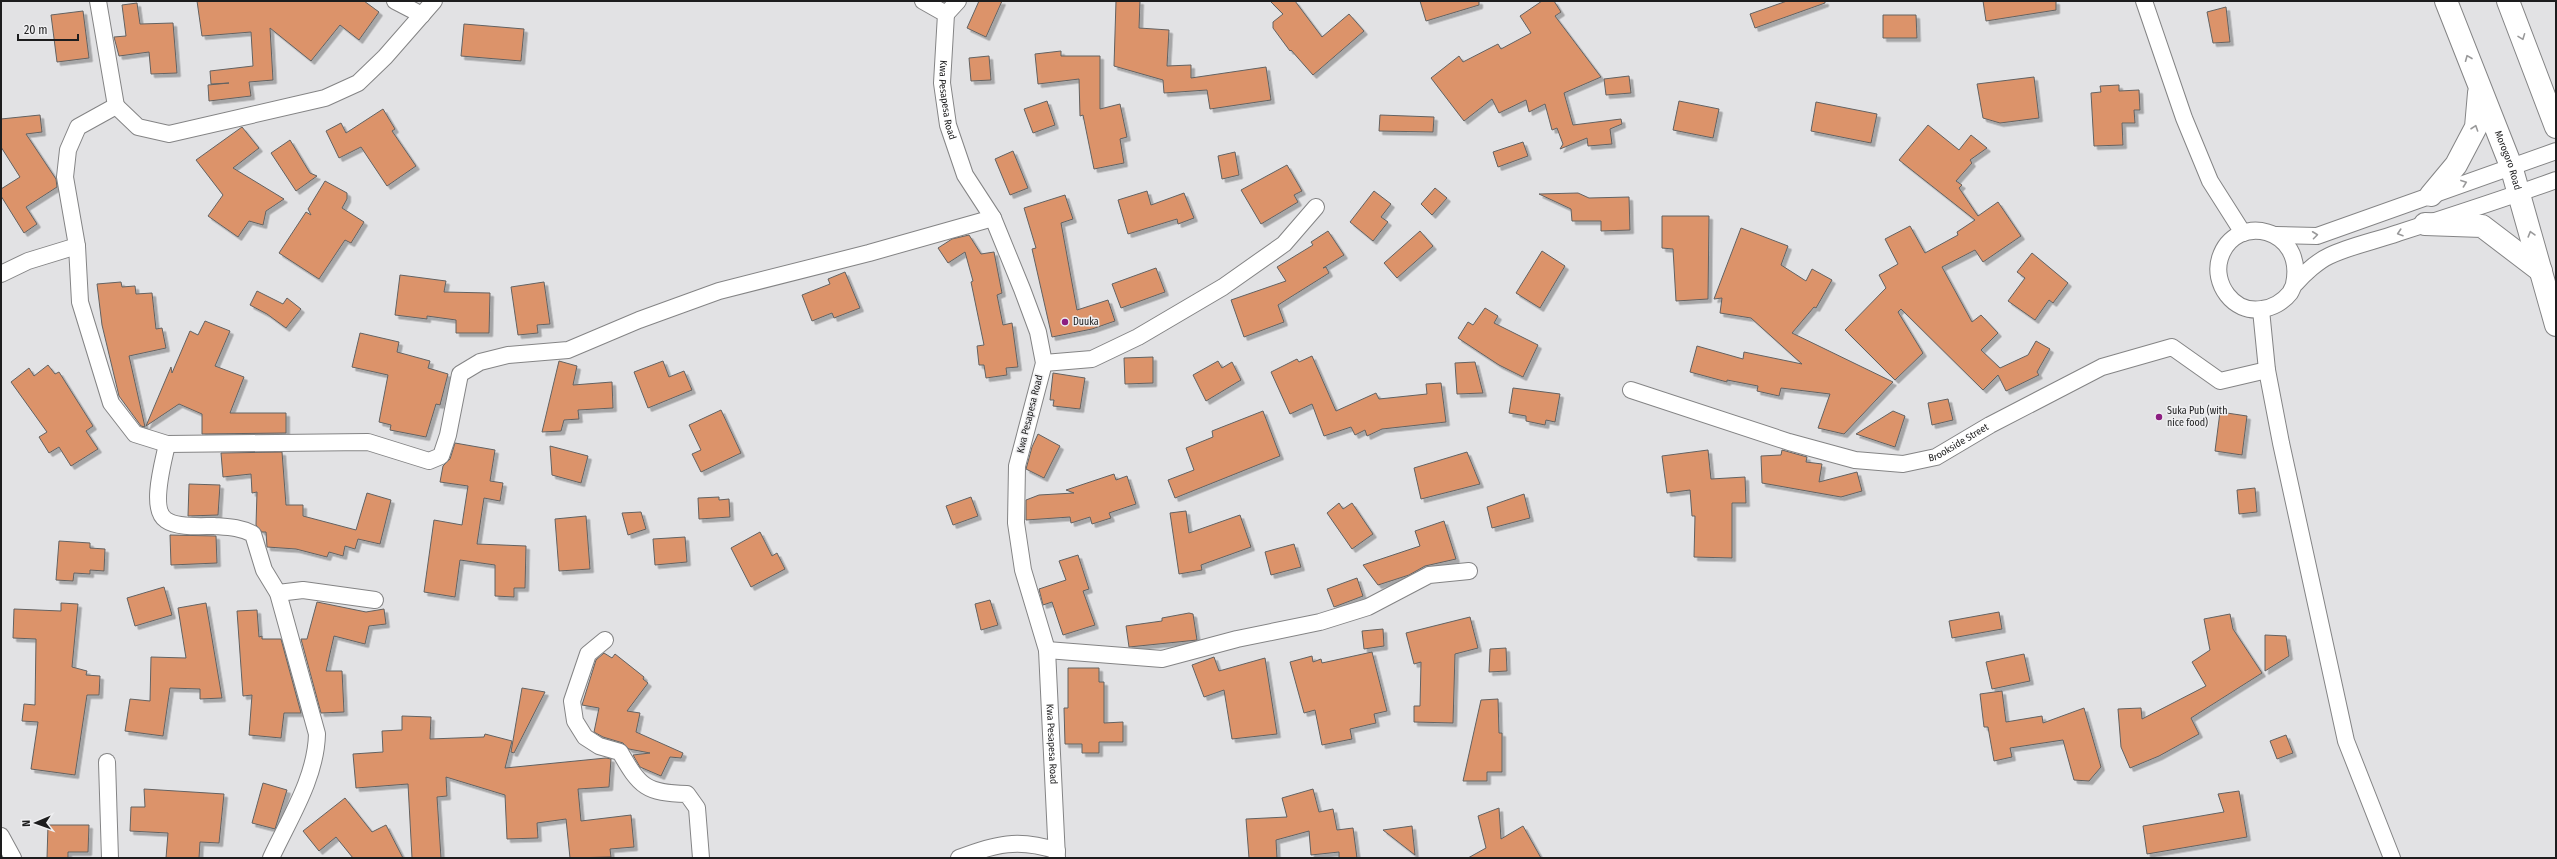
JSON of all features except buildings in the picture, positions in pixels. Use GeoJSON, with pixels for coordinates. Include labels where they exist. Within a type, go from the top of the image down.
{"type":"FeatureCollection","features":[{"type":"Feature","properties":{"kind":"highway","name":"Morogoro Road"},"geometry":{"type":"LineString","coordinates":[[2446,1],[2511,166],[2556,325]]}},
{"type":"Feature","properties":{"kind":"highway"},"geometry":{"type":"LineString","coordinates":[[2508,1],[2556,127]]}},
{"type":"Feature","properties":{"kind":"highway"},"geometry":{"type":"LineString","coordinates":[[2535,73],[2556,96]]}},
{"type":"Feature","properties":{"kind":"highway"},"geometry":{"type":"LineString","coordinates":[[2430,195],[2456,164],[2476,127],[2480,87]]}},
{"type":"Feature","properties":{"kind":"highway"},"geometry":{"type":"LineString","coordinates":[[2425,224],[2482,226],[2541,271]]}},
{"type":"Feature","properties":{"kind":"street"},"geometry":{"type":"LineString","coordinates":[[98,1],[116,106],[138,127],[169,134],[325,98],[358,83],[385,57],[434,1]]}},
{"type":"Feature","properties":{"kind":"street"},"geometry":{"type":"LineString","coordinates":[[396,1],[422,15]]}},
{"type":"Feature","properties":{"kind":"street"},"geometry":{"type":"LineString","coordinates":[[923,1],[946,14],[958,1]]}},
{"type":"Feature","properties":{"kind":"street"},"geometry":{"type":"LineString","coordinates":[[2144,1],[2184,118],[2210,181],[2243,233]]}},
{"type":"Feature","properties":{"kind":"street","name":"Kwa Pesapesa Road"},"geometry":{"type":"LineString","coordinates":[[946,14],[942,83],[948,125],[965,175],[993,218],[1038,332],[1044,363],[1017,466],[1016,523],[1023,570],[1047,650],[1057,854]]}},
{"type":"Feature","properties":{"kind":"street"},"geometry":{"type":"LineString","coordinates":[[116,106],[78,127],[68,150],[65,177],[76,246],[80,302],[111,403],[135,434],[167,444],[368,442],[429,461],[441,456],[448,435],[460,374],[480,362],[508,355],[568,350],[639,320],[719,291],[869,253],[993,218]]}},
{"type":"Feature","properties":{"kind":"street"},"geometry":{"type":"LineString","coordinates":[[2556,151],[2317,236],[2276,235],[2265,231],[2243,233],[2226,247],[2219,262],[2219,279],[2230,298],[2250,309],[2260,310],[2281,302],[2294,284],[2328,256],[2556,180]]}},
{"type":"Feature","properties":{"kind":"street"},"geometry":{"type":"LineString","coordinates":[[1044,363],[1092,359],[1138,337],[1223,287],[1284,244],[1316,207]]}},
{"type":"Feature","properties":{"kind":"street"},"geometry":{"type":"LineString","coordinates":[[2276,235],[2292,251],[2296,261],[2294,284]]}},
{"type":"Feature","properties":{"kind":"street"},"geometry":{"type":"LineString","coordinates":[[1,274],[28,261],[76,246]]}},
{"type":"Feature","properties":{"kind":"street"},"geometry":{"type":"LineString","coordinates":[[2260,310],[2267,370],[2346,741],[2392,858]]}},
{"type":"Feature","properties":{"kind":"street","name":"Brookside Street"},"geometry":{"type":"LineString","coordinates":[[1631,390],[1789,442],[1855,460],[1903,464],[1936,457],[1990,425],[2102,367],[2172,347],[2220,381],[2267,370]]}},
{"type":"Feature","properties":{"kind":"street"},"geometry":{"type":"LineString","coordinates":[[167,444],[158,500],[159,510],[165,520],[174,524],[232,527],[252,534],[264,570],[278,593],[317,734],[317,749],[311,773],[271,858]]}},
{"type":"Feature","properties":{"kind":"street"},"geometry":{"type":"LineString","coordinates":[[1047,650],[1162,659],[1237,639],[1320,622],[1368,607],[1429,575],[1469,571]]}},
{"type":"Feature","properties":{"kind":"street"},"geometry":{"type":"LineString","coordinates":[[278,593],[303,590],[375,600]]}},
{"type":"Feature","properties":{"kind":"street"},"geometry":{"type":"LineString","coordinates":[[605,640],[588,654],[572,701],[575,721],[585,737],[599,746],[620,752],[635,777],[650,789],[687,794],[696,808],[701,858]]}},
{"type":"Feature","properties":{"kind":"street"},"geometry":{"type":"LineString","coordinates":[[108,762],[110,858]]}},
{"type":"Feature","properties":{"kind":"street"},"geometry":{"type":"LineString","coordinates":[[1,836],[13,858]]}},
{"type":"Feature","properties":{"kind":"street"},"geometry":{"type":"LineString","coordinates":[[959,858],[991,846],[1034,843],[1057,854]]}},
{"type":"Feature","properties":{"kind":"place","name":"Duuka"},"geometry":{"type":"Point","coordinates":[1065,322]}},
{"type":"Feature","properties":{"kind":"place","name":"Suka Pub (with nice food)"},"geometry":{"type":"Point","coordinates":[2159,417]}}]}
